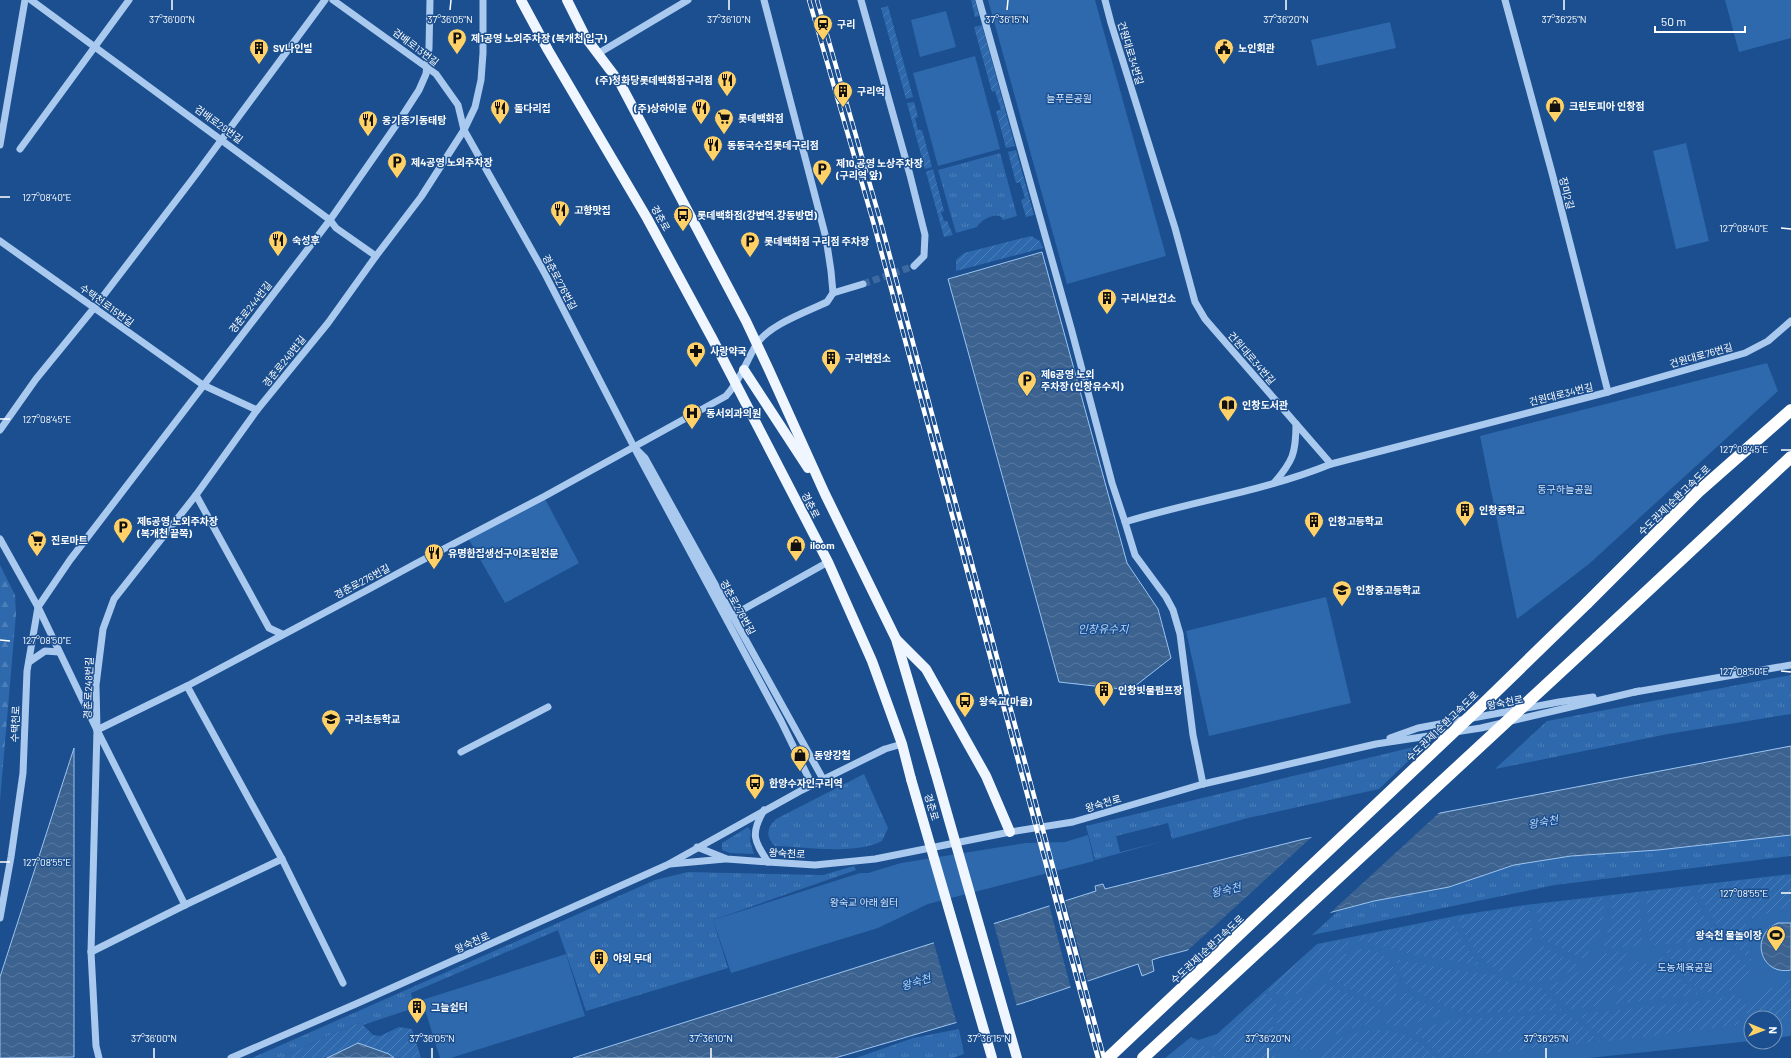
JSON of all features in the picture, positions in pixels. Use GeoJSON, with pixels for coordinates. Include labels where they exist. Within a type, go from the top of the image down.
{"type":"FeatureCollection","features":[{"type":"Feature","properties":{"kind":"highway","name":"수도권제1순환고속도로"},"geometry":{"type":"LineString","coordinates":[[1108,1058],[1480,707],[1698,492],[1791,410]]}},
{"type":"Feature","properties":{"kind":"highway"},"geometry":{"type":"LineString","coordinates":[[1143,1058],[1791,457]]}},
{"type":"Feature","properties":{"kind":"main road","name":"경춘로"},"geometry":{"type":"LineString","coordinates":[[521,0],[548,50],[639,204],[736,385],[828,562],[872,661],[902,744],[992,1058]]}},
{"type":"Feature","properties":{"kind":"main road","name":"경춘로"},"geometry":{"type":"LineString","coordinates":[[567,0],[586,38],[599,53],[620,83],[756,344],[825,494],[896,639],[1017,1058]]}},
{"type":"Feature","properties":{"kind":"main road","name":"경춘로"},"geometry":{"type":"LineString","coordinates":[[744,370],[825,494]]}},
{"type":"Feature","properties":{"kind":"main road"},"geometry":{"type":"LineString","coordinates":[[896,639],[926,669],[986,776],[1010,832]]}},
{"type":"Feature","properties":{"kind":"street"},"geometry":{"type":"LineString","coordinates":[[0,145],[25,0]]}},
{"type":"Feature","properties":{"kind":"street","name":"검배로29번길"},"geometry":{"type":"LineString","coordinates":[[31,0],[222,139],[330,220],[336,228],[376,256]]}},
{"type":"Feature","properties":{"kind":"street"},"geometry":{"type":"LineString","coordinates":[[20,149],[94,45],[129,0]]}},
{"type":"Feature","properties":{"kind":"street"},"geometry":{"type":"LineString","coordinates":[[0,430],[36,379],[94,308],[325,0]]}},
{"type":"Feature","properties":{"kind":"street","name":"검배로13번길"},"geometry":{"type":"LineString","coordinates":[[333,0],[436,74],[458,105],[464,130]]}},
{"type":"Feature","properties":{"kind":"street","name":"경춘로244번길"},"geometry":{"type":"LineString","coordinates":[[38,607],[70,560],[330,220],[403,115],[419,90],[427,67],[430,0]]}},
{"type":"Feature","properties":{"kind":"street","name":"경춘로248번길"},"geometry":{"type":"LineString","coordinates":[[96,1046],[91,952],[97,730],[96,685],[99,650],[107,616],[114,599],[196,495],[257,410],[328,323],[421,197],[464,130],[475,107],[481,80],[483,53],[482,0]]}},
{"type":"Feature","properties":{"kind":"street"},"geometry":{"type":"LineString","coordinates":[[599,53],[687,0]]}},
{"type":"Feature","properties":{"kind":"street"},"geometry":{"type":"LineString","coordinates":[[764,0],[826,238],[833,293]]}},
{"type":"Feature","properties":{"kind":"street"},"geometry":{"type":"LineString","coordinates":[[861,0],[908,168],[925,235],[924,256],[914,266]]}},
{"type":"Feature","properties":{"kind":"street"},"geometry":{"type":"LineString","coordinates":[[979,0],[1071,328],[1112,483],[1136,555],[1166,597],[1173,610],[1180,634],[1193,735],[1204,784]]}},
{"type":"Feature","properties":{"kind":"street","name":"건원대로34번길"},"geometry":{"type":"LineString","coordinates":[[1105,0],[1176,228],[1195,302],[1205,319],[1330,464],[1608,392]]}},
{"type":"Feature","properties":{"kind":"street","name":"장미2길"},"geometry":{"type":"LineString","coordinates":[[1505,0],[1552,173],[1608,392]]}},
{"type":"Feature","properties":{"kind":"street","name":"경춘로276번길"},"geometry":{"type":"LineString","coordinates":[[464,130],[541,267],[634,447],[645,458],[729,618],[812,785]]}},
{"type":"Feature","properties":{"kind":"street","name":"수택천로15번길"},"geometry":{"type":"LineString","coordinates":[[0,241],[203,385],[257,410]]}},
{"type":"Feature","properties":{"kind":"street"},"geometry":{"type":"LineString","coordinates":[[756,344],[767,332],[826,302],[833,293],[863,284]]}},
{"type":"Feature","properties":{"kind":"street","name":"건원대로76번길"},"geometry":{"type":"LineString","coordinates":[[1608,392],[1745,353],[1768,341],[1791,321]]}},
{"type":"Feature","properties":{"kind":"street","name":"경춘로276번길"},"geometry":{"type":"LineString","coordinates":[[97,730],[187,686],[282,634],[545,496],[726,396],[736,385],[756,344]]}},
{"type":"Feature","properties":{"kind":"street"},"geometry":{"type":"LineString","coordinates":[[1274,483],[1292,460],[1295,450],[1296,424]]}},
{"type":"Feature","properties":{"kind":"street"},"geometry":{"type":"LineString","coordinates":[[1125,522],[1274,483],[1309,473],[1330,464]]}},
{"type":"Feature","properties":{"kind":"street"},"geometry":{"type":"LineString","coordinates":[[196,495],[269,628],[282,634]]}},
{"type":"Feature","properties":{"kind":"street"},"geometry":{"type":"LineString","coordinates":[[0,539],[38,607],[97,730],[185,905]]}},
{"type":"Feature","properties":{"kind":"street"},"geometry":{"type":"LineString","coordinates":[[729,618],[828,562]]}},
{"type":"Feature","properties":{"kind":"street","name":"수택천로"},"geometry":{"type":"LineString","coordinates":[[0,918],[11,857],[23,773],[27,671],[38,607]]}},
{"type":"Feature","properties":{"kind":"street","name":"경춘로276번길"},"geometry":{"type":"LineString","coordinates":[[729,618],[823,780]]}},
{"type":"Feature","properties":{"kind":"street"},"geometry":{"type":"LineString","coordinates":[[29,662],[45,651],[59,652]]}},
{"type":"Feature","properties":{"kind":"street","name":"왕숙천로"},"geometry":{"type":"LineString","coordinates":[[1376,744],[1418,728],[1559,702],[1639,691],[1791,665]]}},
{"type":"Feature","properties":{"kind":"street"},"geometry":{"type":"LineString","coordinates":[[187,686],[282,859],[344,983]]}},
{"type":"Feature","properties":{"kind":"street","name":"왕숙천로"},"geometry":{"type":"LineString","coordinates":[[231,1058],[667,865],[697,847],[727,859],[768,862],[816,865],[875,859],[1010,832],[1073,822],[1204,784],[1376,744],[1481,728],[1639,691]]}},
{"type":"Feature","properties":{"kind":"street"},"geometry":{"type":"LineString","coordinates":[[461,752],[548,706]]}},
{"type":"Feature","properties":{"kind":"street"},"geometry":{"type":"LineString","coordinates":[[697,847],[812,785],[885,749],[902,744]]}},
{"type":"Feature","properties":{"kind":"street"},"geometry":{"type":"LineString","coordinates":[[764,810],[756,823],[754,837],[758,847],[768,862]]}},
{"type":"Feature","properties":{"kind":"street"},"geometry":{"type":"LineString","coordinates":[[91,952],[282,859]]}},
{"type":"Feature","properties":{"kind":"street"},"geometry":{"type":"LineString","coordinates":[[667,865],[727,859]]}},
{"type":"Feature","properties":{"kind":"street"},"geometry":{"type":"LineString","coordinates":[[94,1058],[96,1046]]}},
{"type":"Feature","properties":{"kind":"street"},"geometry":{"type":"LineString","coordinates":[[96,1046],[99,1058]]}},
{"type":"Feature","properties":{"kind":"green space"},"geometry":{"type":"Polygon","coordinates":[[[971,0],[975,0],[979,16],[975,17],[971,0]]]}},
{"type":"Feature","properties":{"kind":"green space","name":"늘푸른공원"},"geometry":{"type":"Polygon","coordinates":[[[988,0],[1095,0],[1166,256],[1067,284],[988,0]]]}},
{"type":"Feature","properties":{"kind":"green space"},"geometry":{"type":"Polygon","coordinates":[[[1725,0],[1791,0],[1791,38],[1739,52],[1725,0]]]}},
{"type":"Feature","properties":{"kind":"green space"},"geometry":{"type":"Polygon","coordinates":[[[888,6],[913,97],[906,99],[881,8],[888,6]]]}},
{"type":"Feature","properties":{"kind":"green space"},"geometry":{"type":"Polygon","coordinates":[[[946,11],[956,47],[920,57],[911,20],[946,11]]]}},
{"type":"Feature","properties":{"kind":"green space"},"geometry":{"type":"Polygon","coordinates":[[[1390,22],[1396,48],[1317,66],[1311,40],[1390,22]]]}},
{"type":"Feature","properties":{"kind":"green space"},"geometry":{"type":"Polygon","coordinates":[[[982,25],[1015,146],[1006,148],[996,111],[1001,110],[995,91],[992,92],[974,27],[982,25]]]}},
{"type":"Feature","properties":{"kind":"green space"},"geometry":{"type":"Polygon","coordinates":[[[975,56],[1000,149],[938,166],[913,73],[975,56]]]}},
{"type":"Feature","properties":{"kind":"green space"},"geometry":{"type":"Polygon","coordinates":[[[914,102],[918,117],[915,118],[918,130],[922,130],[932,167],[925,169],[907,103],[914,102]]]}},
{"type":"Feature","properties":{"kind":"green space"},"geometry":{"type":"Polygon","coordinates":[[[1686,143],[1709,241],[1676,249],[1653,151],[1686,143]]]}},
{"type":"Feature","properties":{"kind":"green space"},"geometry":{"type":"Polygon","coordinates":[[[1016,150],[1034,215],[1026,217],[1021,200],[1025,198],[1020,182],[1016,183],[1008,152],[1016,150]]]}},
{"type":"Feature","properties":{"kind":"green space"},"geometry":{"type":"Polygon","coordinates":[[[1000,153],[1017,216],[1003,220],[1000,216],[990,217],[984,220],[977,227],[956,233],[938,170],[1000,153]]]}},
{"type":"Feature","properties":{"kind":"green space"},"geometry":{"type":"Polygon","coordinates":[[[933,169],[944,211],[941,212],[944,221],[947,221],[953,235],[944,237],[926,172],[933,169]]]}},
{"type":"Feature","properties":{"kind":"green space"},"geometry":{"type":"Polygon","coordinates":[[[1031,236],[1040,241],[1043,248],[956,271],[956,260],[964,253],[1031,236]]]}},
{"type":"Feature","properties":{"kind":"green space","name":"동구하늘공원"},"geometry":{"type":"Polygon","coordinates":[[[1767,363],[1778,391],[1589,564],[1517,619],[1480,436],[1767,363]]]}},
{"type":"Feature","properties":{"kind":"green space"},"geometry":{"type":"Polygon","coordinates":[[[543,495],[579,563],[505,603],[468,538],[543,495]]]}},
{"type":"Feature","properties":{"kind":"green space"},"geometry":{"type":"Polygon","coordinates":[[[0,565],[15,595],[16,614],[0,801],[0,565]]]}},
{"type":"Feature","properties":{"kind":"green space"},"geometry":{"type":"Polygon","coordinates":[[[1326,597],[1351,703],[1209,736],[1186,631],[1326,597]]]}},
{"type":"Feature","properties":{"kind":"green space"},"geometry":{"type":"Polygon","coordinates":[[[1791,675],[1791,714],[1668,734],[1495,769],[1547,721],[1791,675]]]}},
{"type":"Feature","properties":{"kind":"green space"},"geometry":{"type":"Polygon","coordinates":[[[1426,744],[1379,789],[1248,818],[1172,839],[1168,823],[1116,836],[1120,852],[1166,840],[1095,860],[1086,826],[1426,744]]]}},
{"type":"Feature","properties":{"kind":"green space"},"geometry":{"type":"Polygon","coordinates":[[[864,774],[888,828],[882,841],[858,848],[844,849],[816,849],[775,846],[770,839],[768,832],[776,819],[864,774]]]}},
{"type":"Feature","properties":{"kind":"green space"},"geometry":{"type":"Polygon","coordinates":[[[748,827],[751,831],[750,841],[754,854],[730,853],[722,850],[722,843],[748,827]]]}},
{"type":"Feature","properties":{"kind":"green space","name":"왕숙교 아래 쉼터"},"geometry":{"type":"Polygon","coordinates":[[[1088,835],[1094,861],[928,904],[878,928],[731,973],[713,920],[860,873],[868,873],[901,863],[1025,843],[1065,842],[1088,835]]]}},
{"type":"Feature","properties":{"kind":"green space"},"geometry":{"type":"Polygon","coordinates":[[[1767,836],[1791,836],[1791,856],[1555,885],[1312,935],[1338,911],[1374,901],[1449,887],[1514,865],[1571,856],[1658,850],[1767,836]]]}},
{"type":"Feature","properties":{"kind":"green space"},"geometry":{"type":"Polygon","coordinates":[[[854,866],[856,870],[713,920],[728,968],[586,1011],[558,930],[411,993],[414,1008],[363,1025],[358,1023],[279,1058],[252,1058],[655,880],[688,872],[823,875],[854,866]]]}},
{"type":"Feature","properties":{"kind":"green space","name":"도농체육공원"},"geometry":{"type":"Polygon","coordinates":[[[1791,874],[1791,1036],[1783,1037],[1783,1010],[1743,1010],[1743,1042],[1589,1058],[1165,1058],[1191,1037],[1198,1040],[1217,1034],[1317,944],[1460,915],[1525,905],[1791,874]]]}},
{"type":"Feature","properties":{"kind":"green space"},"geometry":{"type":"Polygon","coordinates":[[[1791,875],[1791,908],[1773,911],[1765,914],[1758,920],[1748,917],[1740,942],[1749,943],[1749,953],[1752,963],[1717,925],[1694,886],[1791,875]]]}},
{"type":"Feature","properties":{"kind":"green space"},"geometry":{"type":"Polygon","coordinates":[[[1688,887],[1704,915],[1722,941],[1650,945],[1646,892],[1688,887]]]}},
{"type":"Feature","properties":{"kind":"green space"},"geometry":{"type":"Polygon","coordinates":[[[1639,892],[1642,946],[1605,948],[1604,945],[1612,916],[1611,896],[1639,892]]]}},
{"type":"Feature","properties":{"kind":"green space"},"geometry":{"type":"Polygon","coordinates":[[[1602,897],[1604,914],[1600,930],[1593,945],[1583,959],[1541,938],[1536,905],[1602,897]]]}},
{"type":"Feature","properties":{"kind":"green space"},"geometry":{"type":"Polygon","coordinates":[[[1528,906],[1533,934],[1531,941],[1500,972],[1479,955],[1464,933],[1457,917],[1528,906]]]}},
{"type":"Feature","properties":{"kind":"green space"},"geometry":{"type":"Polygon","coordinates":[[[1450,919],[1478,965],[1411,954],[1351,938],[1450,919]]]}},
{"type":"Feature","properties":{"kind":"green space"},"geometry":{"type":"Polygon","coordinates":[[[1343,940],[1351,942],[1352,945],[1334,956],[1316,982],[1305,990],[1293,995],[1279,995],[1267,990],[1317,945],[1343,940]]]}},
{"type":"Feature","properties":{"kind":"green space"},"geometry":{"type":"Polygon","coordinates":[[[1538,943],[1577,965],[1561,976],[1544,981],[1526,981],[1507,975],[1538,943]]]}},
{"type":"Feature","properties":{"kind":"green space"},"geometry":{"type":"Polygon","coordinates":[[[1727,947],[1750,970],[1743,979],[1743,987],[1716,993],[1705,991],[1691,983],[1678,969],[1665,950],[1727,947]]]}},
{"type":"Feature","properties":{"kind":"green space"},"geometry":{"type":"Polygon","coordinates":[[[1359,949],[1371,950],[1380,954],[1388,960],[1393,968],[1397,987],[1391,1008],[1328,979],[1328,973],[1333,964],[1348,953],[1359,949]]]}},
{"type":"Feature","properties":{"kind":"green space"},"geometry":{"type":"Polygon","coordinates":[[[1627,952],[1621,974],[1603,1005],[1570,1009],[1546,985],[1554,984],[1574,975],[1586,966],[1596,954],[1627,952]]]}},
{"type":"Feature","properties":{"kind":"green space"},"geometry":{"type":"Polygon","coordinates":[[[1659,953],[1680,979],[1698,994],[1612,1004],[1630,970],[1634,956],[1640,964],[1646,964],[1654,961],[1659,953]]]}},
{"type":"Feature","properties":{"kind":"green space"},"geometry":{"type":"Polygon","coordinates":[[[566,954],[585,1016],[451,1058],[440,1058],[422,1000],[566,954]]]}},
{"type":"Feature","properties":{"kind":"green space"},"geometry":{"type":"Polygon","coordinates":[[[1395,959],[1447,969],[1494,975],[1509,982],[1541,988],[1562,1010],[1469,1013],[1453,1009],[1438,1003],[1409,987],[1395,959]]]}},
{"type":"Feature","properties":{"kind":"green space"},"geometry":{"type":"Polygon","coordinates":[[[1791,980],[1791,1020],[1783,1020],[1783,1010],[1748,1010],[1750,1006],[1760,995],[1791,980]]]}},
{"type":"Feature","properties":{"kind":"green space"},"geometry":{"type":"Polygon","coordinates":[[[1322,984],[1330,985],[1383,1011],[1384,1015],[1372,1023],[1338,1033],[1311,1049],[1294,1047],[1287,1042],[1278,1029],[1278,1013],[1285,1003],[1291,1000],[1306,997],[1322,984]]]}},
{"type":"Feature","properties":{"kind":"green space"},"geometry":{"type":"Polygon","coordinates":[[[1404,991],[1424,1004],[1440,1010],[1442,1014],[1401,1027],[1387,1025],[1386,1021],[1396,1009],[1404,991]]]}},
{"type":"Feature","properties":{"kind":"green space"},"geometry":{"type":"Polygon","coordinates":[[[1264,993],[1274,1000],[1276,1004],[1272,1023],[1278,1042],[1274,1058],[1227,1058],[1209,1043],[1264,993]]]}},
{"type":"Feature","properties":{"kind":"green space"},"geometry":{"type":"Polygon","coordinates":[[[1741,994],[1741,1000],[1746,1003],[1737,1025],[1608,1041],[1591,1028],[1581,1017],[1581,1015],[1584,1014],[1717,999],[1741,994]]]}},
{"type":"Feature","properties":{"kind":"green space"},"geometry":{"type":"Polygon","coordinates":[[[1568,1014],[1600,1041],[1443,1058],[1423,1038],[1411,1031],[1456,1019],[1568,1014]]]}},
{"type":"Feature","properties":{"kind":"green space"},"geometry":{"type":"Polygon","coordinates":[[[358,1023],[363,1025],[373,1035],[380,1036],[399,1027],[412,1029],[421,1058],[279,1058],[358,1023]]]}},
{"type":"Feature","properties":{"kind":"green space"},"geometry":{"type":"Polygon","coordinates":[[[959,1029],[964,1054],[953,1058],[856,1058],[913,1038],[959,1029]]]}},
{"type":"Feature","properties":{"kind":"green space"},"geometry":{"type":"Polygon","coordinates":[[[1379,1030],[1403,1035],[1417,1041],[1430,1051],[1435,1058],[1315,1058],[1329,1045],[1344,1037],[1361,1032],[1379,1030]]]}},
{"type":"Feature","properties":{"kind":"green space"},"geometry":{"type":"Polygon","coordinates":[[[1193,1039],[1199,1042],[1216,1058],[1173,1058],[1193,1039]]]}},
{"type":"Feature","properties":{"kind":"water","name":"인창유수지"},"geometry":{"type":"Polygon","coordinates":[[[1042,252],[1127,563],[1158,609],[1171,658],[1130,690],[1059,682],[948,279],[1042,252]]]}},
{"type":"Feature","properties":{"kind":"water","name":"왕숙천"},"geometry":{"type":"Polygon","coordinates":[[[1791,746],[1791,835],[1658,850],[1571,856],[1514,865],[1449,887],[1374,901],[1161,957],[1152,960],[1154,971],[1142,976],[1138,964],[1023,1003],[835,1058],[573,1058],[1096,891],[1095,886],[1103,884],[1105,889],[1304,839],[1791,746]]]}},
{"type":"Feature","properties":{"kind":"water"},"geometry":{"type":"Polygon","coordinates":[[[74,748],[74,1057],[0,1058],[0,977],[74,748]]]}},
{"type":"Feature","properties":{"kind":"water","name":"왕숙천 물놀이장"},"geometry":{"type":"Polygon","coordinates":[[[1778,923],[1791,923],[1791,970],[1780,970],[1772,967],[1766,961],[1762,953],[1761,945],[1763,936],[1769,929],[1778,923]]]}},
{"type":"Feature","properties":{"kind":"water"},"geometry":{"type":"Polygon","coordinates":[[[358,1043],[389,1054],[394,1058],[327,1058],[358,1043]]]}},
{"type":"Feature","properties":{"kind":"pier"},"geometry":{"type":"Polygon","coordinates":[[[1441,811],[1328,915],[1186,952],[1314,835],[1441,811]]]}},
{"type":"Feature","properties":{"kind":"pier"},"geometry":{"type":"Polygon","coordinates":[[[1065,899],[1088,983],[1071,989],[1049,904],[1065,899]]]}},
{"type":"Feature","properties":{"kind":"pier"},"geometry":{"type":"Polygon","coordinates":[[[993,921],[1017,1007],[957,1024],[933,940],[993,921]]]}},
{"type":"Feature","properties":{"kind":"tunnel"},"geometry":{"type":"LineString","coordinates":[[863,284],[914,266]]}},
{"type":"Feature","properties":{"kind":"railway"},"geometry":{"type":"LineString","coordinates":[[809,0],[874,225],[1098,1058]]}},
{"type":"Feature","properties":{"kind":"railway"},"geometry":{"type":"LineString","coordinates":[[817,0],[881,223],[1104,1058]]}},
{"type":"Feature","properties":{"kind":"place","name":"구리"},"geometry":{"type":"Point","coordinates":[823,41]}},
{"type":"Feature","properties":{"kind":"place","name":"제1공영 노외주차장 (복개천 입구)"},"geometry":{"type":"Point","coordinates":[457,55]}},
{"type":"Feature","properties":{"kind":"place","name":"SV나인빌"},"geometry":{"type":"Point","coordinates":[259,65]}},
{"type":"Feature","properties":{"kind":"place","name":"노인회관"},"geometry":{"type":"Point","coordinates":[1224,65]}},
{"type":"Feature","properties":{"kind":"place","name":"(주)청화당롯데백화점구리점"},"geometry":{"type":"Point","coordinates":[727,97]}},
{"type":"Feature","properties":{"kind":"place","name":"구리역"},"geometry":{"type":"Point","coordinates":[843,108]}},
{"type":"Feature","properties":{"kind":"place","name":"크린토피아 인창점"},"geometry":{"type":"Point","coordinates":[1555,123]}},
{"type":"Feature","properties":{"kind":"place","name":"돌다리집"},"geometry":{"type":"Point","coordinates":[500,125]}},
{"type":"Feature","properties":{"kind":"place","name":"(주)상하이문"},"geometry":{"type":"Point","coordinates":[701,125]}},
{"type":"Feature","properties":{"kind":"place","name":"롯데백화점"},"geometry":{"type":"Point","coordinates":[724,135]}},
{"type":"Feature","properties":{"kind":"place","name":"옹기종기동태탕"},"geometry":{"type":"Point","coordinates":[368,137]}},
{"type":"Feature","properties":{"kind":"place","name":"동동국수집롯데구리점"},"geometry":{"type":"Point","coordinates":[713,162]}},
{"type":"Feature","properties":{"kind":"place","name":"제4공영 노외주차장"},"geometry":{"type":"Point","coordinates":[397,179]}},
{"type":"Feature","properties":{"kind":"place","name":"제10 공영 노상주차장 (구리역 앞)"},"geometry":{"type":"Point","coordinates":[822,186]}},
{"type":"Feature","properties":{"kind":"place","name":"고향맛집"},"geometry":{"type":"Point","coordinates":[560,227]}},
{"type":"Feature","properties":{"kind":"place","name":"롯데백화점(강변역.강동방면)"},"geometry":{"type":"Point","coordinates":[683,232]}},
{"type":"Feature","properties":{"kind":"place","name":"숙성후"},"geometry":{"type":"Point","coordinates":[278,257]}},
{"type":"Feature","properties":{"kind":"place","name":"롯데백화점 구리점 주차장"},"geometry":{"type":"Point","coordinates":[750,258]}},
{"type":"Feature","properties":{"kind":"place","name":"구리시보건소"},"geometry":{"type":"Point","coordinates":[1107,315]}},
{"type":"Feature","properties":{"kind":"place","name":"사랑약국"},"geometry":{"type":"Point","coordinates":[696,368]}},
{"type":"Feature","properties":{"kind":"place","name":"구리변전소"},"geometry":{"type":"Point","coordinates":[831,375]}},
{"type":"Feature","properties":{"kind":"place","name":"제6공영 노외 주차장 (인창유수지)"},"geometry":{"type":"Point","coordinates":[1027,397]}},
{"type":"Feature","properties":{"kind":"place","name":"인창도서관"},"geometry":{"type":"Point","coordinates":[1228,422]}},
{"type":"Feature","properties":{"kind":"place","name":"동서외과의원"},"geometry":{"type":"Point","coordinates":[692,430]}},
{"type":"Feature","properties":{"kind":"place","name":"인창중학교"},"geometry":{"type":"Point","coordinates":[1465,527]}},
{"type":"Feature","properties":{"kind":"place","name":"인창고등학교"},"geometry":{"type":"Point","coordinates":[1314,538]}},
{"type":"Feature","properties":{"kind":"place","name":"제5공영 노외주차장 (복개천 끝쪽)"},"geometry":{"type":"Point","coordinates":[123,544]}},
{"type":"Feature","properties":{"kind":"place","name":"진로마트"},"geometry":{"type":"Point","coordinates":[37,557]}},
{"type":"Feature","properties":{"kind":"place","name":"iloom"},"geometry":{"type":"Point","coordinates":[796,562]}},
{"type":"Feature","properties":{"kind":"place","name":"유명한집생선구이조림전문"},"geometry":{"type":"Point","coordinates":[434,570]}},
{"type":"Feature","properties":{"kind":"place","name":"인창중고등학교"},"geometry":{"type":"Point","coordinates":[1342,607]}},
{"type":"Feature","properties":{"kind":"place","name":"인창빗물펌프장"},"geometry":{"type":"Point","coordinates":[1104,707]}},
{"type":"Feature","properties":{"kind":"place","name":"왕숙교(마을)"},"geometry":{"type":"Point","coordinates":[965,718]}},
{"type":"Feature","properties":{"kind":"place","name":"구리초등학교"},"geometry":{"type":"Point","coordinates":[331,736]}},
{"type":"Feature","properties":{"kind":"place","name":"동양강철"},"geometry":{"type":"Point","coordinates":[800,772]}},
{"type":"Feature","properties":{"kind":"place","name":"한양수자인구리역"},"geometry":{"type":"Point","coordinates":[755,800]}},
{"type":"Feature","properties":{"kind":"place","name":"왕숙천 물놀이장"},"geometry":{"type":"Point","coordinates":[1776,952]}},
{"type":"Feature","properties":{"kind":"place","name":"야외 무대"},"geometry":{"type":"Point","coordinates":[599,975]}},
{"type":"Feature","properties":{"kind":"place","name":"그늘쉼터"},"geometry":{"type":"Point","coordinates":[417,1024]}}]}
